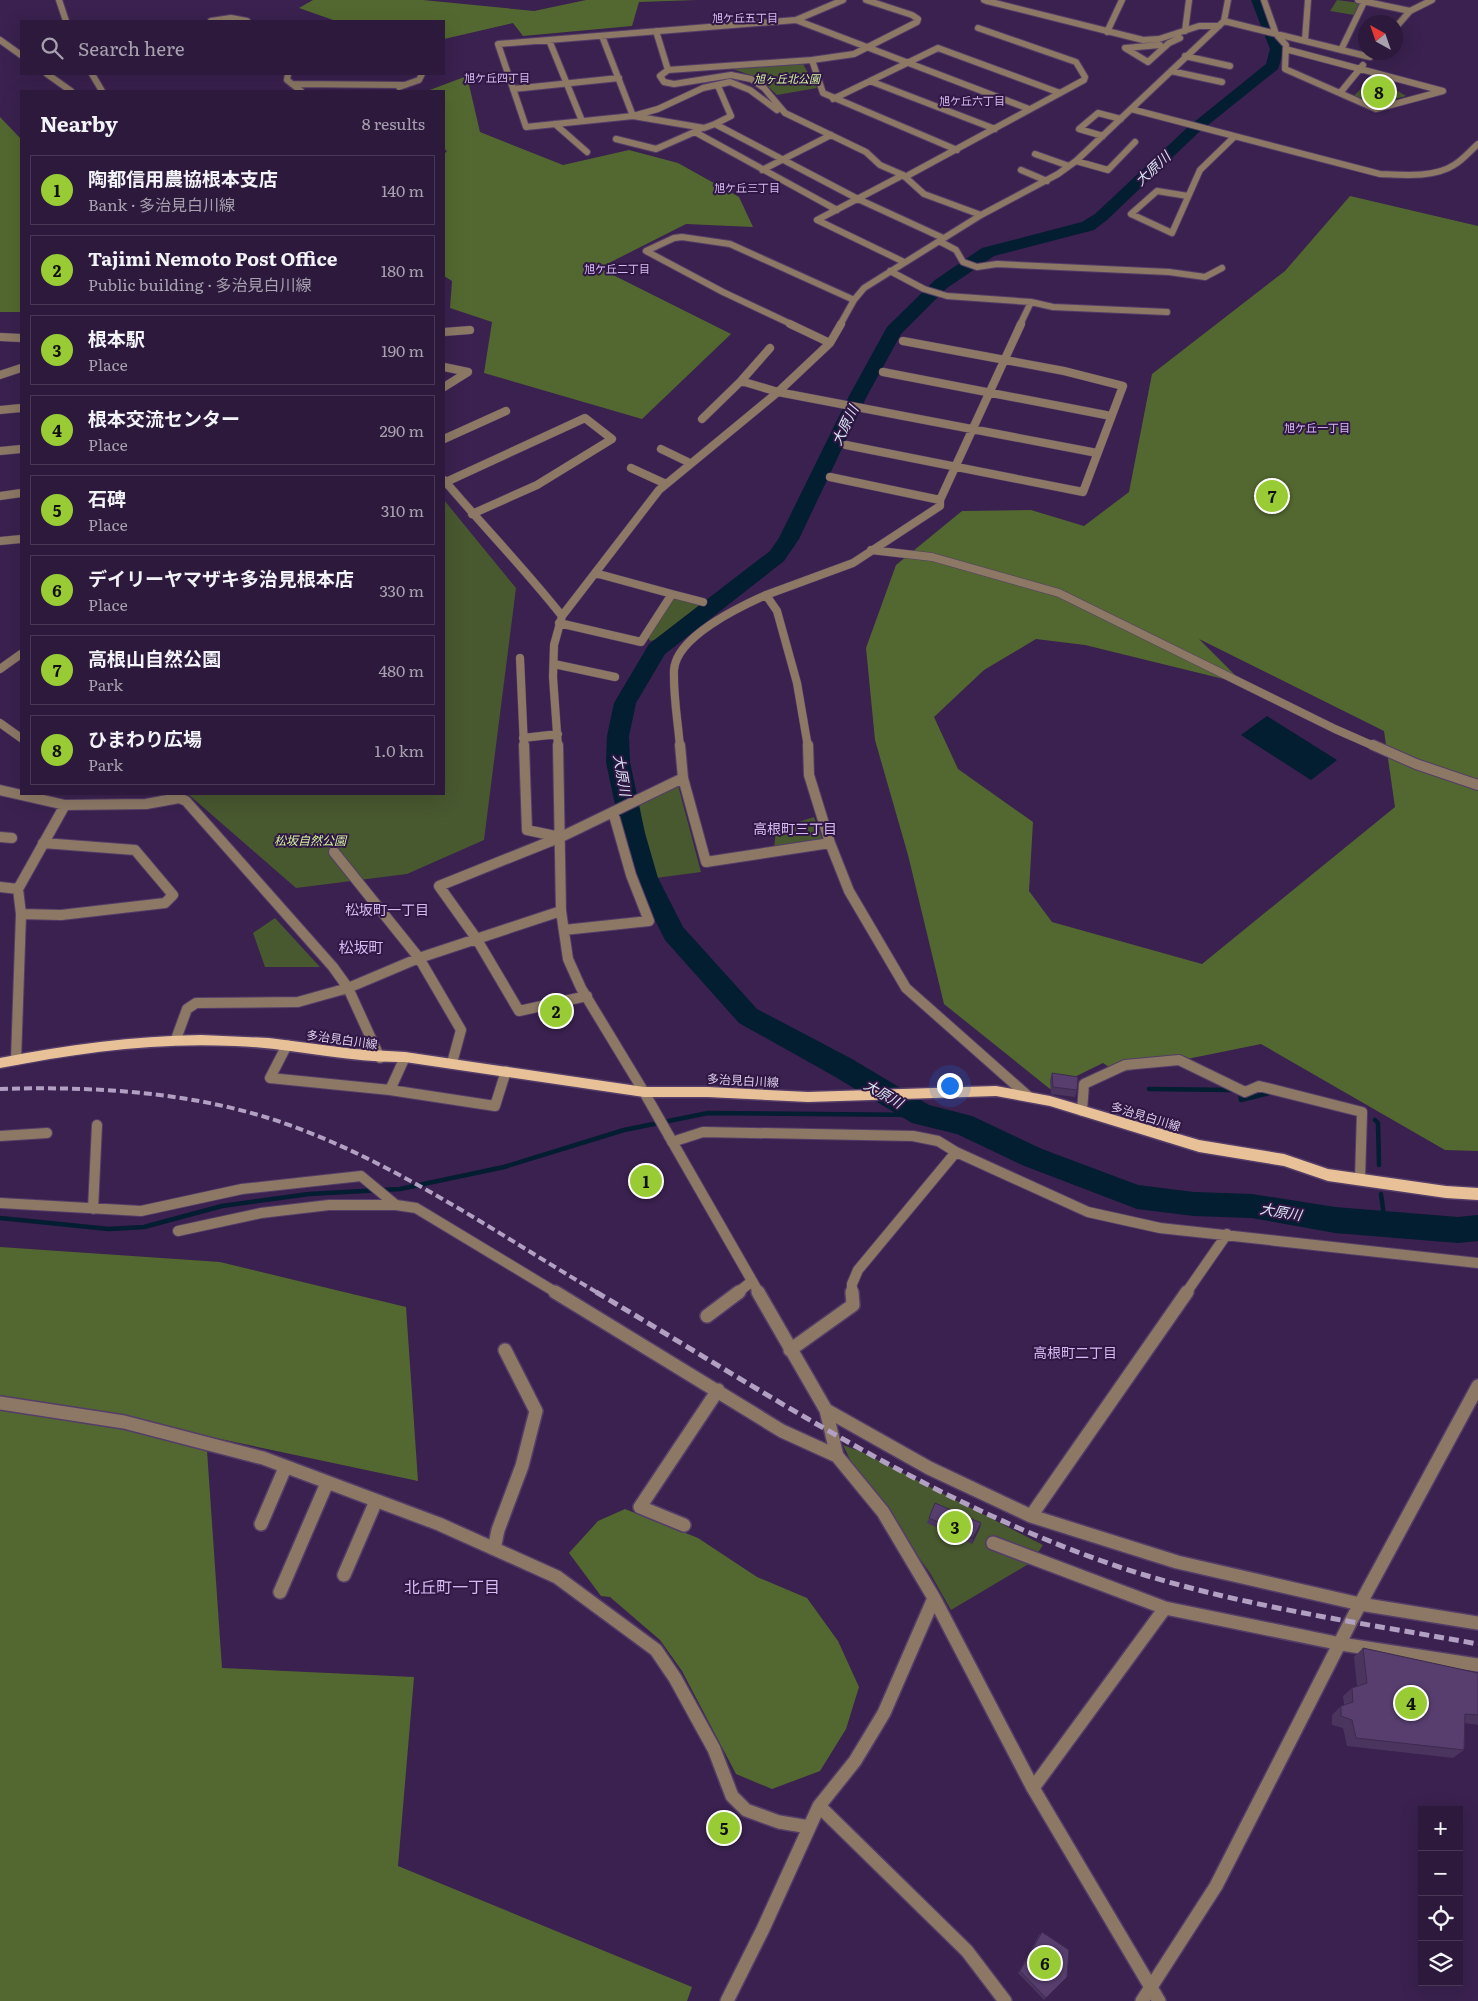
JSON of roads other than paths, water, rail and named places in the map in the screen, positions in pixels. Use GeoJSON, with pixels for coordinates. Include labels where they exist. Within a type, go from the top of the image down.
{"type":"FeatureCollection","features":[{"type":"Feature","properties":{"kind":"main road","name":"多治見白川線"},"geometry":{"type":"LineString","coordinates":[[0,1063],[132,1042],[176,1038],[287,1045],[380,1058],[405,1057],[644,1092],[708,1092],[808,1097],[996,1091],[1028,1096],[1199,1146],[1284,1160],[1328,1175],[1360,1178],[1446,1192],[1478,1194]]}},
{"type":"Feature","properties":{"kind":"street"},"geometry":{"type":"LineString","coordinates":[[59,0],[66,20]]}},
{"type":"Feature","properties":{"kind":"street"},"geometry":{"type":"LineString","coordinates":[[843,0],[796,20],[498,44],[526,128],[633,116],[658,108],[703,88],[730,82],[750,90],[774,110],[785,113],[866,152],[880,165],[904,176],[924,194],[981,215]]}},
{"type":"Feature","properties":{"kind":"street"},"geometry":{"type":"LineString","coordinates":[[785,113],[764,88],[751,80],[730,75],[674,84],[662,80],[660,76],[668,70],[845,56],[867,48],[917,22],[918,19],[866,0]]}},
{"type":"Feature","properties":{"kind":"street"},"geometry":{"type":"LineString","coordinates":[[985,0],[1107,32],[1150,40],[1199,26],[1219,26]]}},
{"type":"Feature","properties":{"kind":"street"},"geometry":{"type":"LineString","coordinates":[[1107,32],[1122,0]]}},
{"type":"Feature","properties":{"kind":"street"},"geometry":{"type":"LineString","coordinates":[[1185,31],[1189,0]]}},
{"type":"Feature","properties":{"kind":"street"},"geometry":{"type":"LineString","coordinates":[[1159,2001],[1033,1788],[934,1598],[883,1512],[836,1456],[826,1410],[751,1282],[657,1114],[581,988],[568,959],[562,911],[554,644],[560,620],[646,504],[690,463],[778,392],[830,343],[854,300],[864,288],[981,215],[1048,181],[1076,161],[1224,21],[1228,0]]}},
{"type":"Feature","properties":{"kind":"street"},"geometry":{"type":"LineString","coordinates":[[1264,0],[1276,34],[1284,39],[1289,50],[1285,69],[1376,109],[1443,91],[1289,50]]}},
{"type":"Feature","properties":{"kind":"street"},"geometry":{"type":"LineString","coordinates":[[1305,40],[1308,0]]}},
{"type":"Feature","properties":{"kind":"street"},"geometry":{"type":"LineString","coordinates":[[1341,50],[1362,0],[1410,11]]}},
{"type":"Feature","properties":{"kind":"street"},"geometry":{"type":"LineString","coordinates":[[1403,19],[1410,11],[1432,0]]}},
{"type":"Feature","properties":{"kind":"street"},"geometry":{"type":"LineString","coordinates":[[217,20],[231,18],[242,20]]}},
{"type":"Feature","properties":{"kind":"street"},"geometry":{"type":"LineString","coordinates":[[796,20],[1029,108]]}},
{"type":"Feature","properties":{"kind":"street"},"geometry":{"type":"LineString","coordinates":[[1224,21],[1358,53]]}},
{"type":"Feature","properties":{"kind":"street"},"geometry":{"type":"LineString","coordinates":[[1169,43],[1148,62],[1125,48],[1143,48],[1169,43],[1190,33],[1199,26]]}},
{"type":"Feature","properties":{"kind":"street"},"geometry":{"type":"LineString","coordinates":[[904,262],[817,220],[957,150],[1029,108],[1084,80],[1085,77],[1076,62],[978,28]]}},
{"type":"Feature","properties":{"kind":"street"},"geometry":{"type":"LineString","coordinates":[[656,31],[668,70]]}},
{"type":"Feature","properties":{"kind":"street"},"geometry":{"type":"LineString","coordinates":[[602,36],[633,116]]}},
{"type":"Feature","properties":{"kind":"street"},"geometry":{"type":"LineString","coordinates":[[0,40],[20,54]]}},
{"type":"Feature","properties":{"kind":"street"},"geometry":{"type":"LineString","coordinates":[[549,40],[582,121]]}},
{"type":"Feature","properties":{"kind":"street"},"geometry":{"type":"LineString","coordinates":[[833,99],[938,48],[1060,93]]}},
{"type":"Feature","properties":{"kind":"street"},"geometry":{"type":"LineString","coordinates":[[1185,56],[1230,66]]}},
{"type":"Feature","properties":{"kind":"street"},"geometry":{"type":"LineString","coordinates":[[812,60],[823,93],[833,99],[957,150]]}},
{"type":"Feature","properties":{"kind":"street"},"geometry":{"type":"LineString","coordinates":[[1340,93],[1367,60]]}},
{"type":"Feature","properties":{"kind":"street"},"geometry":{"type":"LineString","coordinates":[[1171,71],[1222,82]]}},
{"type":"Feature","properties":{"kind":"street"},"geometry":{"type":"LineString","coordinates":[[48,75],[70,90]]}},
{"type":"Feature","properties":{"kind":"street"},"geometry":{"type":"LineString","coordinates":[[93,75],[101,90]]}},
{"type":"Feature","properties":{"kind":"street"},"geometry":{"type":"LineString","coordinates":[[288,75],[287,80],[300,90]]}},
{"type":"Feature","properties":{"kind":"street"},"geometry":{"type":"LineString","coordinates":[[392,90],[419,80],[422,75]]}},
{"type":"Feature","properties":{"kind":"street"},"geometry":{"type":"LineString","coordinates":[[513,89],[619,78]]}},
{"type":"Feature","properties":{"kind":"street"},"geometry":{"type":"LineString","coordinates":[[870,81],[995,129]]}},
{"type":"Feature","properties":{"kind":"street"},"geometry":{"type":"LineString","coordinates":[[292,84],[405,85]]}},
{"type":"Feature","properties":{"kind":"street"},"geometry":{"type":"LineString","coordinates":[[616,139],[656,149],[731,116],[718,86]]}},
{"type":"Feature","properties":{"kind":"street"},"geometry":{"type":"LineString","coordinates":[[1132,109],[1371,173],[1389,175],[1438,171],[1453,167],[1478,144]]}},
{"type":"Feature","properties":{"kind":"street"},"geometry":{"type":"LineString","coordinates":[[1103,136],[1079,129],[1098,113],[1120,119]]}},
{"type":"Feature","properties":{"kind":"street"},"geometry":{"type":"LineString","coordinates":[[633,116],[704,128]]}},
{"type":"Feature","properties":{"kind":"street"},"geometry":{"type":"LineString","coordinates":[[555,124],[587,152]]}},
{"type":"Feature","properties":{"kind":"street"},"geometry":{"type":"LineString","coordinates":[[715,124],[858,199],[941,239],[956,250],[963,262],[977,267],[1006,264],[1169,272],[1205,277],[1222,268]]}},
{"type":"Feature","properties":{"kind":"street"},"geometry":{"type":"LineString","coordinates":[[695,132],[837,210]]}},
{"type":"Feature","properties":{"kind":"street"},"geometry":{"type":"LineString","coordinates":[[762,170],[831,135]]}},
{"type":"Feature","properties":{"kind":"street"},"geometry":{"type":"LineString","coordinates":[[1188,196],[1157,191],[1131,214],[1172,233],[1200,170],[1234,137]]}},
{"type":"Feature","properties":{"kind":"street"},"geometry":{"type":"LineString","coordinates":[[1076,161],[1108,170],[1135,142]]}},
{"type":"Feature","properties":{"kind":"street"},"geometry":{"type":"LineString","coordinates":[[1035,154],[1069,166]]}},
{"type":"Feature","properties":{"kind":"street"},"geometry":{"type":"LineString","coordinates":[[1021,170],[1048,181]]}},
{"type":"Feature","properties":{"kind":"street"},"geometry":{"type":"LineString","coordinates":[[830,343],[723,292],[646,251],[674,238],[682,237],[730,244],[854,300]]}},
{"type":"Feature","properties":{"kind":"street"},"geometry":{"type":"LineString","coordinates":[[890,271],[924,289],[947,296],[1031,302],[1052,307],[1167,312]]}},
{"type":"Feature","properties":{"kind":"street"},"geometry":{"type":"LineString","coordinates":[[830,843],[706,862],[683,778],[674,668],[686,643],[726,614],[766,595],[853,563],[940,506],[940,500],[1006,360],[1031,302]]}},
{"type":"Feature","properties":{"kind":"street"},"geometry":{"type":"LineString","coordinates":[[445,332],[470,330]]}},
{"type":"Feature","properties":{"kind":"street"},"geometry":{"type":"LineString","coordinates":[[0,337],[20,338]]}},
{"type":"Feature","properties":{"kind":"street"},"geometry":{"type":"LineString","coordinates":[[846,445],[1083,492],[1123,386],[1064,371],[903,341]]}},
{"type":"Feature","properties":{"kind":"street"},"geometry":{"type":"LineString","coordinates":[[702,419],[741,381],[770,348]]}},
{"type":"Feature","properties":{"kind":"street"},"geometry":{"type":"LineString","coordinates":[[445,367],[468,372],[445,386]]}},
{"type":"Feature","properties":{"kind":"street"},"geometry":{"type":"LineString","coordinates":[[0,376],[20,368]]}},
{"type":"Feature","properties":{"kind":"street"},"geometry":{"type":"LineString","coordinates":[[883,372],[1111,416]]}},
{"type":"Feature","properties":{"kind":"street"},"geometry":{"type":"LineString","coordinates":[[741,381],[778,392],[1097,453]]}},
{"type":"Feature","properties":{"kind":"street"},"geometry":{"type":"LineString","coordinates":[[0,410],[20,408]]}},
{"type":"Feature","properties":{"kind":"street"},"geometry":{"type":"LineString","coordinates":[[445,439],[506,411]]}},
{"type":"Feature","properties":{"kind":"street"},"geometry":{"type":"LineString","coordinates":[[472,514],[537,485],[612,439],[585,418],[445,481],[472,514],[511,558],[536,583],[560,620],[641,642],[672,594]]}},
{"type":"Feature","properties":{"kind":"street"},"geometry":{"type":"LineString","coordinates":[[0,452],[20,449]]}},
{"type":"Feature","properties":{"kind":"street"},"geometry":{"type":"LineString","coordinates":[[661,449],[690,463]]}},
{"type":"Feature","properties":{"kind":"street"},"geometry":{"type":"LineString","coordinates":[[631,468],[666,484]]}},
{"type":"Feature","properties":{"kind":"street"},"geometry":{"type":"LineString","coordinates":[[830,477],[940,500]]}},
{"type":"Feature","properties":{"kind":"street"},"geometry":{"type":"LineString","coordinates":[[0,496],[20,493]]}},
{"type":"Feature","properties":{"kind":"street"},"geometry":{"type":"LineString","coordinates":[[0,542],[20,539]]}},
{"type":"Feature","properties":{"kind":"street"},"geometry":{"type":"LineString","coordinates":[[871,550],[932,557],[1059,593],[1336,729],[1416,764],[1478,785]]}},
{"type":"Feature","properties":{"kind":"street"},"geometry":{"type":"LineString","coordinates":[[594,573],[702,602]]}},
{"type":"Feature","properties":{"kind":"street"},"geometry":{"type":"LineString","coordinates":[[766,595],[776,611],[797,683],[807,732],[809,775],[830,843],[860,913],[906,988],[1028,1096]]}},
{"type":"Feature","properties":{"kind":"street"},"geometry":{"type":"LineString","coordinates":[[0,669],[20,655]]}},
{"type":"Feature","properties":{"kind":"street"},"geometry":{"type":"LineString","coordinates":[[520,658],[527,830],[561,837]]}},
{"type":"Feature","properties":{"kind":"street"},"geometry":{"type":"LineString","coordinates":[[554,664],[615,677]]}},
{"type":"Feature","properties":{"kind":"street"},"geometry":{"type":"LineString","coordinates":[[0,723],[20,737]]}},
{"type":"Feature","properties":{"kind":"street"},"geometry":{"type":"LineString","coordinates":[[523,738],[558,734]]}},
{"type":"Feature","properties":{"kind":"street"},"geometry":{"type":"LineString","coordinates":[[587,996],[519,1011],[476,938],[440,886],[561,837],[683,778]]}},
{"type":"Feature","properties":{"kind":"street"},"geometry":{"type":"LineString","coordinates":[[0,790],[20,795]]}},
{"type":"Feature","properties":{"kind":"street"},"geometry":{"type":"LineString","coordinates":[[22,795],[65,805],[146,804],[161,797],[178,798],[186,802],[333,967],[348,988],[380,1058]]}},
{"type":"Feature","properties":{"kind":"street"},"geometry":{"type":"LineString","coordinates":[[16,1060],[21,914],[18,889],[65,805]]}},
{"type":"Feature","properties":{"kind":"street"},"geometry":{"type":"LineString","coordinates":[[564,930],[650,921],[631,875],[613,812]]}},
{"type":"Feature","properties":{"kind":"street"},"geometry":{"type":"LineString","coordinates":[[0,837],[12,838]]}},
{"type":"Feature","properties":{"kind":"street"},"geometry":{"type":"LineString","coordinates":[[21,914],[61,915],[165,903],[173,895],[135,850],[43,843]]}},
{"type":"Feature","properties":{"kind":"street"},"geometry":{"type":"LineString","coordinates":[[334,852],[418,958],[461,1030],[452,1064]]}},
{"type":"Feature","properties":{"kind":"street"},"geometry":{"type":"LineString","coordinates":[[0,887],[18,889]]}},
{"type":"Feature","properties":{"kind":"street"},"geometry":{"type":"LineString","coordinates":[[176,1038],[187,1009],[196,1003],[298,1002],[348,988],[418,958],[562,911]]}},
{"type":"Feature","properties":{"kind":"street"},"geometry":{"type":"LineString","coordinates":[[287,1045],[270,1078],[390,1090],[495,1106],[506,1071]]}},
{"type":"Feature","properties":{"kind":"street"},"geometry":{"type":"LineString","coordinates":[[390,1090],[405,1057]]}},
{"type":"Feature","properties":{"kind":"street"},"geometry":{"type":"LineString","coordinates":[[1082,1111],[1084,1084],[1125,1065],[1179,1060],[1245,1092],[1258,1086],[1362,1112],[1360,1178]]}},
{"type":"Feature","properties":{"kind":"street"},"geometry":{"type":"LineString","coordinates":[[94,1209],[97,1125]]}},
{"type":"Feature","properties":{"kind":"street"},"geometry":{"type":"LineString","coordinates":[[0,1136],[47,1132]]}},
{"type":"Feature","properties":{"kind":"street"},"geometry":{"type":"LineString","coordinates":[[670,1139],[703,1132],[913,1136],[938,1140],[956,1152],[1088,1212],[1160,1228],[1227,1234],[1336,1249],[1478,1263]]}},
{"type":"Feature","properties":{"kind":"street"},"geometry":{"type":"LineString","coordinates":[[790,1350],[853,1305],[852,1284],[858,1270],[956,1152]]}},
{"type":"Feature","properties":{"kind":"street"},"geometry":{"type":"LineString","coordinates":[[0,1203],[141,1211],[242,1189],[361,1176],[396,1205]]}},
{"type":"Feature","properties":{"kind":"street"},"geometry":{"type":"LineString","coordinates":[[178,1231],[261,1213],[329,1206],[396,1205],[416,1208],[790,1435],[814,1449],[836,1456]]}},
{"type":"Feature","properties":{"kind":"street"},"geometry":{"type":"LineString","coordinates":[[1031,1516],[1227,1234]]}},
{"type":"Feature","properties":{"kind":"street"},"geometry":{"type":"LineString","coordinates":[[707,1316],[751,1282]]}},
{"type":"Feature","properties":{"kind":"street"},"geometry":{"type":"LineString","coordinates":[[494,1549],[498,1530],[522,1466],[536,1412],[505,1350]]}},
{"type":"Feature","properties":{"kind":"street"},"geometry":{"type":"LineString","coordinates":[[1142,2001],[1216,1886],[1360,1604],[1478,1386]]}},
{"type":"Feature","properties":{"kind":"street"},"geometry":{"type":"LineString","coordinates":[[684,1525],[640,1507],[718,1390]]}},
{"type":"Feature","properties":{"kind":"street"},"geometry":{"type":"LineString","coordinates":[[0,1403],[124,1422],[262,1458],[439,1524],[557,1577],[656,1650],[675,1678],[714,1749],[732,1796],[746,1810],[779,1822],[809,1827]]}},
{"type":"Feature","properties":{"kind":"street"},"geometry":{"type":"LineString","coordinates":[[826,1410],[929,1468],[1031,1516],[1177,1562],[1360,1604],[1478,1623]]}},
{"type":"Feature","properties":{"kind":"street"},"geometry":{"type":"LineString","coordinates":[[261,1524],[285,1468]]}},
{"type":"Feature","properties":{"kind":"street"},"geometry":{"type":"LineString","coordinates":[[280,1592],[327,1483]]}},
{"type":"Feature","properties":{"kind":"street"},"geometry":{"type":"LineString","coordinates":[[344,1576],[376,1501]]}},
{"type":"Feature","properties":{"kind":"street"},"geometry":{"type":"LineString","coordinates":[[992,1543],[1164,1608],[1340,1644],[1478,1665]]}},
{"type":"Feature","properties":{"kind":"street"},"geometry":{"type":"LineString","coordinates":[[726,2001],[763,1930],[819,1806],[855,1762],[884,1713],[934,1598]]}},
{"type":"Feature","properties":{"kind":"street"},"geometry":{"type":"LineString","coordinates":[[1033,1788],[1164,1608]]}},
{"type":"Feature","properties":{"kind":"street"},"geometry":{"type":"LineString","coordinates":[[819,1806],[967,1951],[1005,2001]]}},
{"type":"Feature","properties":{"kind":"water"},"geometry":{"type":"Polygon","coordinates":[[[1267,716],[1337,760],[1311,780],[1241,735],[1267,716]]]}},
{"type":"Feature","properties":{"kind":"waterway","name":"大原川"},"geometry":{"type":"LineString","coordinates":[[1258,0],[1277,49],[1273,66],[1193,130],[1101,217],[1088,226],[988,252],[941,284],[893,331],[858,396],[789,539],[777,556],[657,649],[625,703],[618,736],[618,762],[633,833],[646,878],[674,933],[748,1016],[842,1067],[922,1115],[962,1124],[1032,1157],[1137,1197],[1194,1204],[1252,1206],[1335,1220],[1458,1230],[1478,1228]]}},
{"type":"Feature","properties":{"kind":"waterway"},"geometry":{"type":"LineString","coordinates":[[1149,1089],[1232,1090]]}},
{"type":"Feature","properties":{"kind":"waterway"},"geometry":{"type":"LineString","coordinates":[[1240,1090],[1241,1100],[1269,1093]]}},
{"type":"Feature","properties":{"kind":"waterway"},"geometry":{"type":"LineString","coordinates":[[0,1218],[109,1229],[144,1227],[222,1206],[309,1194],[400,1189],[504,1167],[624,1130],[708,1113],[922,1115]]}},
{"type":"Feature","properties":{"kind":"waterway"},"geometry":{"type":"LineString","coordinates":[[1375,1120],[1378,1123],[1379,1165]]}},
{"type":"Feature","properties":{"kind":"waterway"},"geometry":{"type":"LineString","coordinates":[[1381,1194],[1385,1223]]}},
{"type":"Feature","properties":{"kind":"railway"},"geometry":{"type":"LineString","coordinates":[[0,1089],[111,1090],[148,1094],[221,1105],[292,1126],[371,1160],[410,1181],[598,1293]]}},
{"type":"Feature","properties":{"kind":"railway"},"geometry":{"type":"LineString","coordinates":[[596,1292],[843,1439],[970,1506],[1035,1535],[1102,1561],[1194,1589],[1288,1610],[1478,1644]]}},
{"type":"Feature","properties":{"kind":"place","name":"ひまわり広場"},"geometry":{"type":"Point","coordinates":[1379,92]}},
{"type":"Feature","properties":{"kind":"place","name":"高根山自然公園"},"geometry":{"type":"Point","coordinates":[1272,496]}},
{"type":"Feature","properties":{"kind":"place","name":"Tajimi Nemoto Post Office"},"geometry":{"type":"Point","coordinates":[556,1011]}},
{"type":"Feature","properties":{"kind":"place","name":"陶都信用農協根本支店"},"geometry":{"type":"Point","coordinates":[646,1181]}},
{"type":"Feature","properties":{"kind":"place","name":"根本駅"},"geometry":{"type":"Point","coordinates":[955,1527]}},
{"type":"Feature","properties":{"kind":"place","name":"根本交流センター"},"geometry":{"type":"Point","coordinates":[1411,1703]}},
{"type":"Feature","properties":{"kind":"place","name":"石碑"},"geometry":{"type":"Point","coordinates":[724,1828]}},
{"type":"Feature","properties":{"kind":"place","name":"デイリーヤマザキ多治見根本店"},"geometry":{"type":"Point","coordinates":[1045,1963]}},
{"type":"Feature","properties":{"kind":"district","name":"旭ケ丘五丁目"},"geometry":{"type":"Point","coordinates":[745,17]}},
{"type":"Feature","properties":{"kind":"district","name":"旭ケ丘四丁目"},"geometry":{"type":"Point","coordinates":[497,77]}},
{"type":"Feature","properties":{"kind":"district","name":"旭ケ丘六丁目"},"geometry":{"type":"Point","coordinates":[972,100]}},
{"type":"Feature","properties":{"kind":"district","name":"旭ケ丘三丁目"},"geometry":{"type":"Point","coordinates":[747,187]}},
{"type":"Feature","properties":{"kind":"district","name":"旭ケ丘二丁目"},"geometry":{"type":"Point","coordinates":[617,268]}},
{"type":"Feature","properties":{"kind":"district","name":"旭ケ丘一丁目"},"geometry":{"type":"Point","coordinates":[1317,427]}},
{"type":"Feature","properties":{"kind":"district","name":"高根町三丁目"},"geometry":{"type":"Point","coordinates":[795,828]}},
{"type":"Feature","properties":{"kind":"district","name":"松坂町一丁目"},"geometry":{"type":"Point","coordinates":[387,909]}},
{"type":"Feature","properties":{"kind":"district","name":"松坂町"},"geometry":{"type":"Point","coordinates":[361,946]}},
{"type":"Feature","properties":{"kind":"district","name":"高根町二丁目"},"geometry":{"type":"Point","coordinates":[1075,1352]}},
{"type":"Feature","properties":{"kind":"district","name":"北丘町一丁目"},"geometry":{"type":"Point","coordinates":[452,1586]}},
{"type":"Feature","properties":{"kind":"park label","name":"旭ヶ丘北公園"},"geometry":{"type":"Point","coordinates":[787,78]}},
{"type":"Feature","properties":{"kind":"park label","name":"松坂自然公園"},"geometry":{"type":"Point","coordinates":[310,840]}}]}
